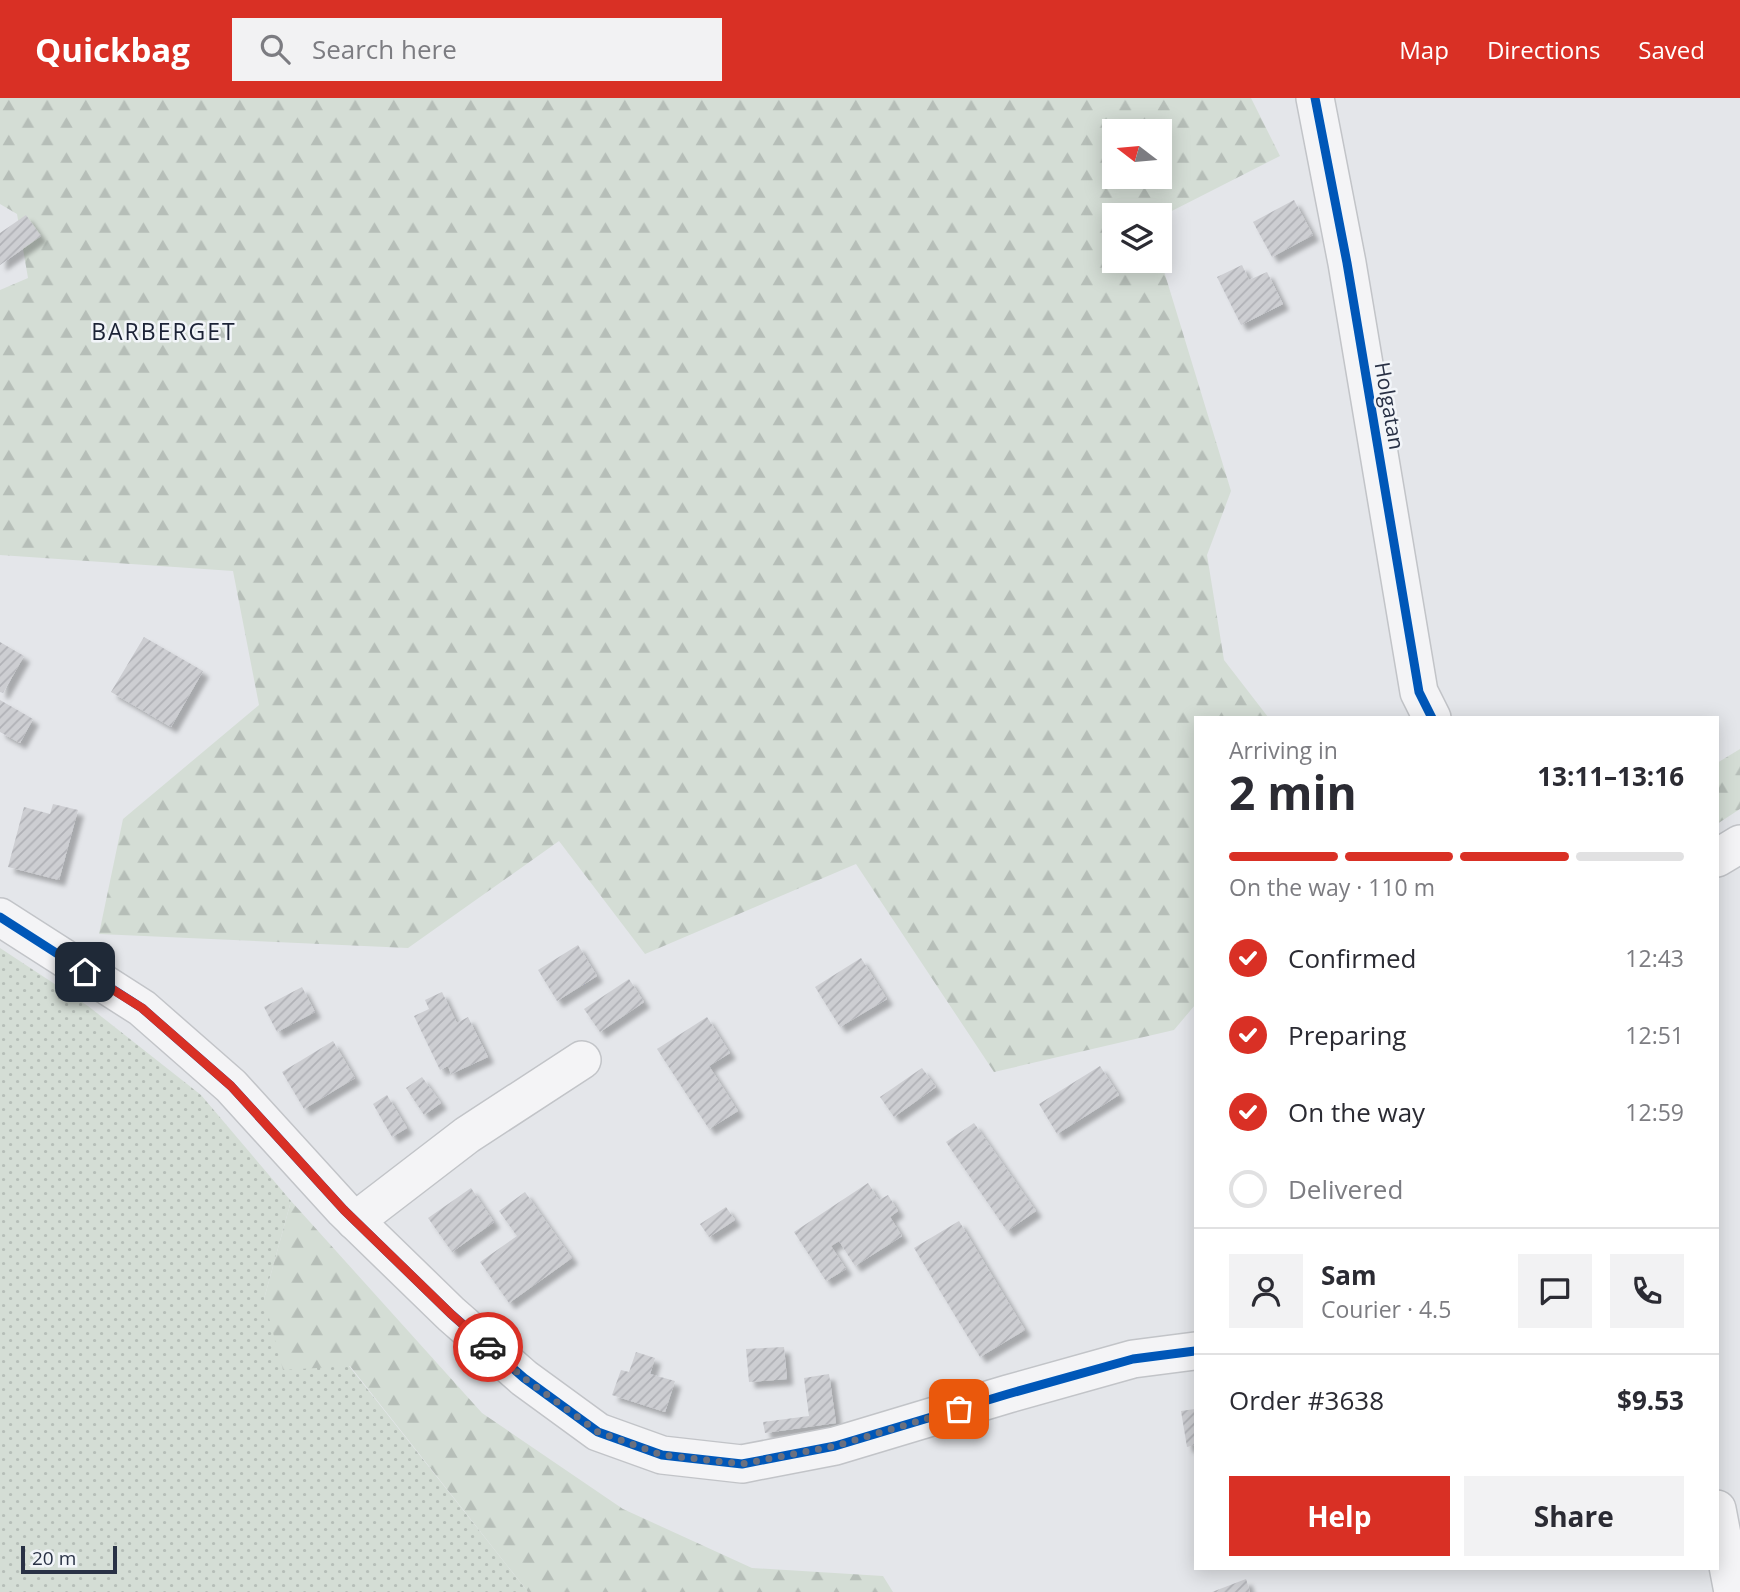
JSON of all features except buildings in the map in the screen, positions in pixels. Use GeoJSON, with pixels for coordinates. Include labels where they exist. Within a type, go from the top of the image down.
{"type":"FeatureCollection","features":[{"type":"Feature","properties":{"kind":"street","name":"Holgatan"},"geometry":{"type":"LineString","coordinates":[[1315,98],[1347,263],[1419,692],[1431,716]]}},
{"type":"Feature","properties":{"kind":"street"},"geometry":{"type":"LineString","coordinates":[[1719,857],[1740,844]]}},
{"type":"Feature","properties":{"kind":"street"},"geometry":{"type":"LineString","coordinates":[[0,917],[142,1008],[231,1086],[355,1221],[451,1314],[524,1378],[598,1432],[662,1455],[742,1464],[835,1446],[1133,1359],[1194,1351]]}},
{"type":"Feature","properties":{"kind":"street"},"geometry":{"type":"LineString","coordinates":[[355,1221],[467,1135],[582,1060]]}},
{"type":"Feature","properties":{"kind":"street"},"geometry":{"type":"LineString","coordinates":[[1719,1519],[1732,1592]]}},
{"type":"Feature","properties":{"kind":"green space"},"geometry":{"type":"Polygon","coordinates":[[[0,98],[1251,98],[1280,156],[1172,211],[1172,203],[1102,203],[1102,273],[1165,273],[1231,491],[1207,555],[1224,660],[1267,716],[1194,716],[1194,1006],[1174,1030],[994,1072],[856,864],[645,954],[559,841],[408,948],[99,934],[123,819],[259,705],[233,571],[0,555],[0,290],[28,278],[17,214],[0,204],[0,98]]]}},
{"type":"Feature","properties":{"kind":"green space"},"geometry":{"type":"Polygon","coordinates":[[[1740,749],[1740,809],[1719,823],[1719,762],[1740,749]]]}},
{"type":"Feature","properties":{"kind":"green space"},"geometry":{"type":"Polygon","coordinates":[[[0,948],[88,1006],[201,1095],[291,1201],[264,1299],[349,1366],[528,1592],[0,1592],[0,948]]]}},
{"type":"Feature","properties":{"kind":"green space"},"geometry":{"type":"Polygon","coordinates":[[[291,1201],[482,1413],[623,1509],[752,1568],[883,1576],[893,1592],[528,1592],[350,1366],[283,1370],[264,1299],[291,1201]]]}},
{"type":"Feature","properties":{"kind":"cycle path"},"geometry":{"type":"LineString","coordinates":[[1315,98],[1347,263],[1419,692],[1431,716]]}},
{"type":"Feature","properties":{"kind":"cycle path"},"geometry":{"type":"LineString","coordinates":[[0,917],[142,1008],[231,1086],[344,1210],[451,1314],[524,1378],[598,1432],[662,1455],[742,1464],[835,1446],[1133,1359],[1194,1351]]}},
{"type":"Feature","properties":{"kind":"way so far"},"geometry":{"type":"LineString","coordinates":[[488,1347],[524,1378],[598,1432],[662,1455],[742,1464],[835,1446],[959,1409]]}},
{"type":"Feature","properties":{"kind":"district","name":"BARBERGET"},"geometry":{"type":"Point","coordinates":[164,332]}},
{"type":"Feature","properties":{"kind":"route"},"geometry":{"type":"LineString","coordinates":[[85,972],[142,1008],[231,1086],[344,1210],[488,1347]]}}]}
